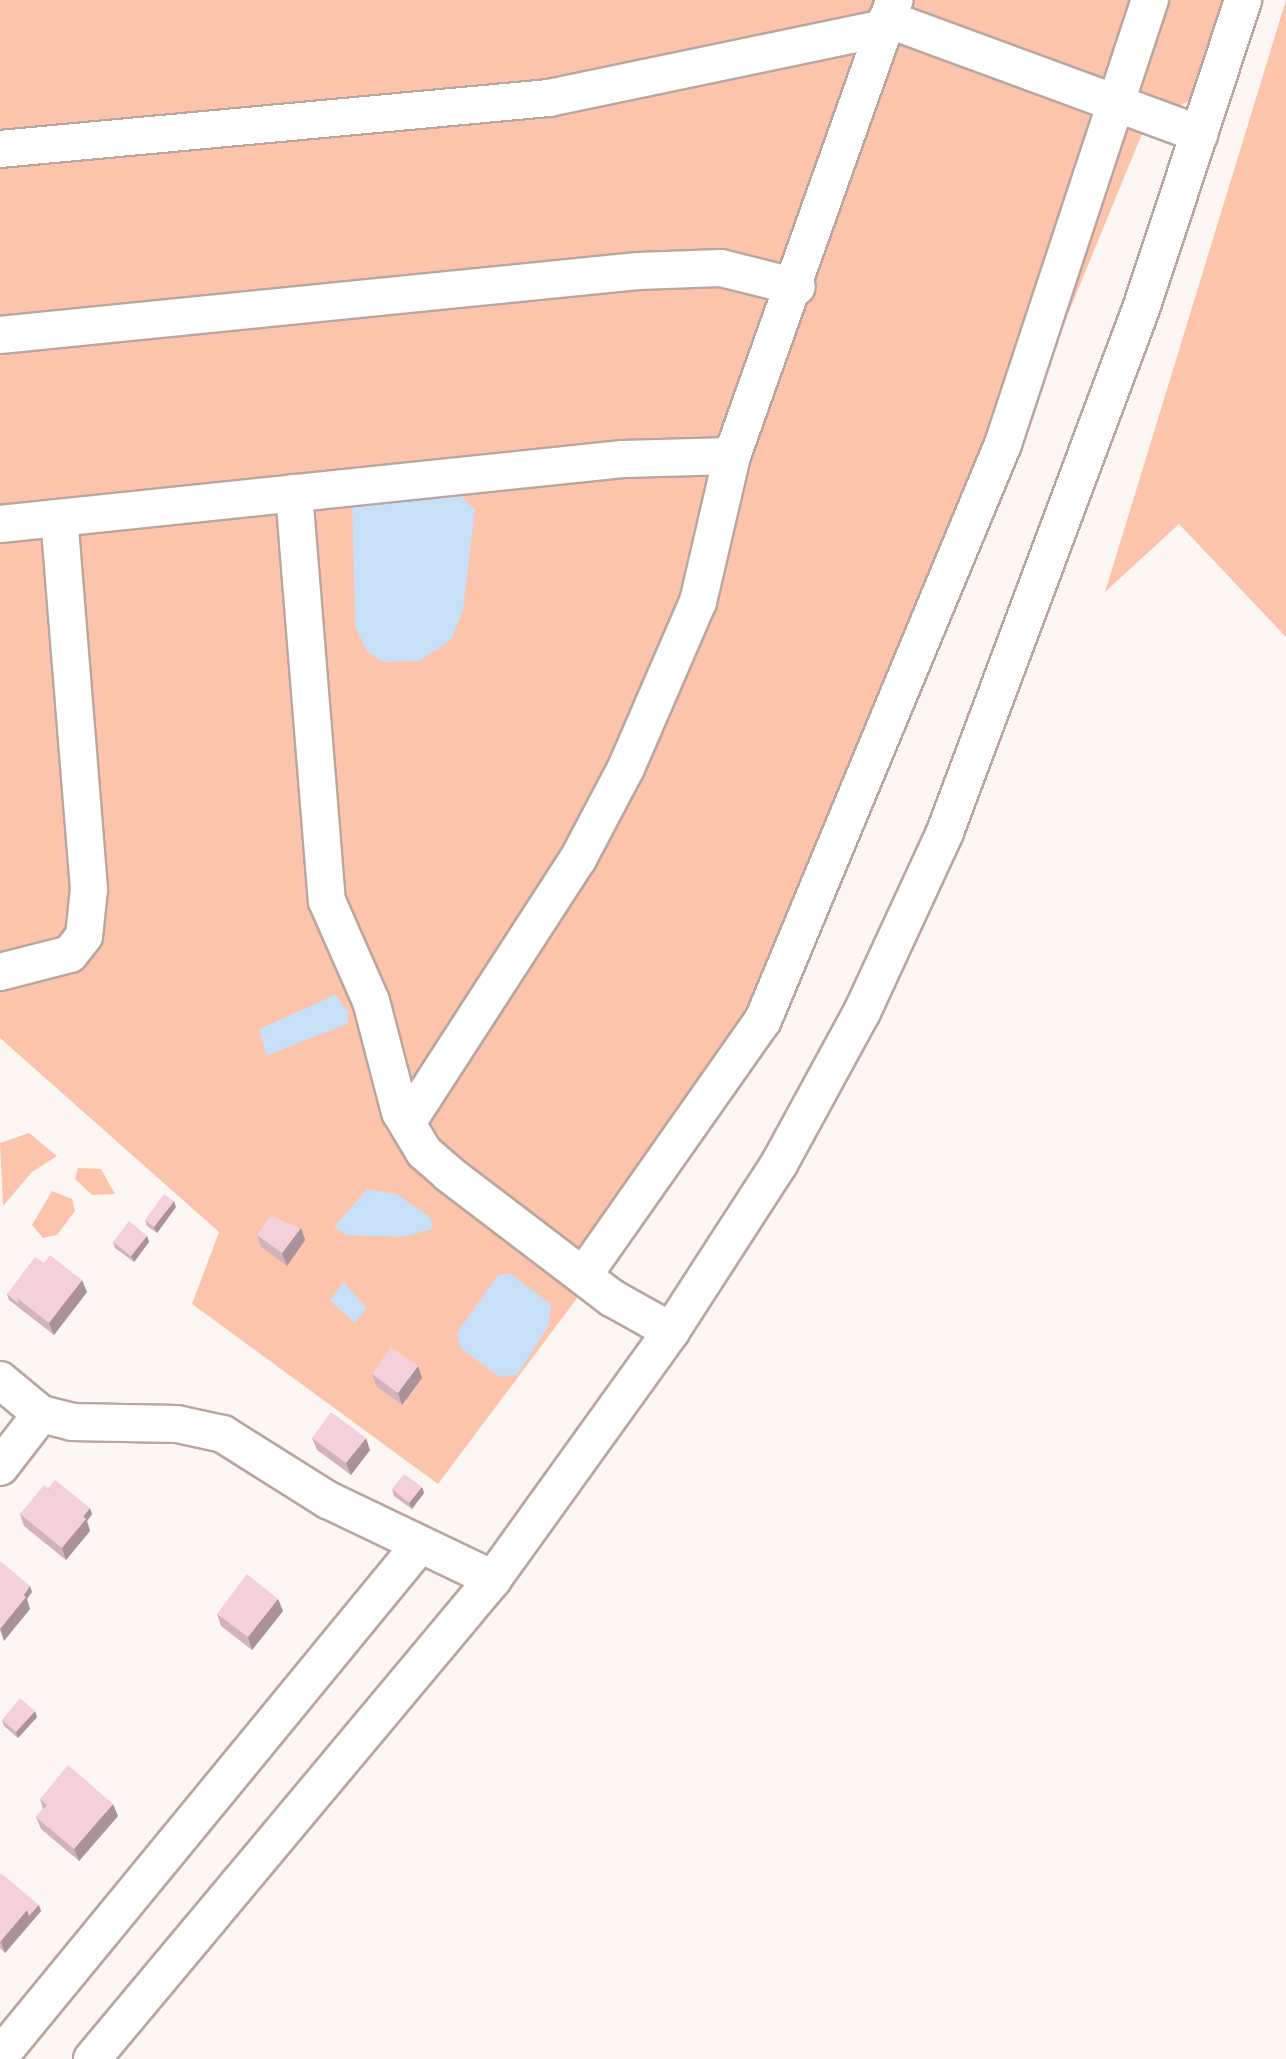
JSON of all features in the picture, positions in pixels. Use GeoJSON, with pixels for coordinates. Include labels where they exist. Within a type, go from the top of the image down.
{"type":"FeatureCollection","features":[{"type":"Feature","properties":{"kind":"street"},"geometry":{"type":"LineString","coordinates":[[583,1276],[763,1020],[1003,444],[1150,0]]}},
{"type":"Feature","properties":{"kind":"street"},"geometry":{"type":"LineString","coordinates":[[92,2059],[493,1579],[671,1331],[779,1164],[862,1012],[945,832],[1199,134],[1243,0]]}},
{"type":"Feature","properties":{"kind":"street"},"geometry":{"type":"LineString","coordinates":[[407,1123],[578,859],[626,768],[698,602],[732,456],[797,287],[888,16]]}},
{"type":"Feature","properties":{"kind":"street"},"geometry":{"type":"LineString","coordinates":[[0,149],[549,98],[888,16],[1199,134]]}},
{"type":"Feature","properties":{"kind":"street"},"geometry":{"type":"LineString","coordinates":[[0,335],[638,271],[721,268],[797,287]]}},
{"type":"Feature","properties":{"kind":"street"},"geometry":{"type":"LineString","coordinates":[[0,524],[623,459],[732,456]]}},
{"type":"Feature","properties":{"kind":"street"},"geometry":{"type":"LineString","coordinates":[[294,493],[327,901],[371,1001],[407,1123],[432,1160],[583,1276],[671,1331]]}},
{"type":"Feature","properties":{"kind":"street"},"geometry":{"type":"LineString","coordinates":[[0,972],[70,954],[84,936],[89,889],[59,518]]}},
{"type":"Feature","properties":{"kind":"street"},"geometry":{"type":"LineString","coordinates":[[0,1380],[41,1414],[223,1434],[418,1547],[493,1579]]}},
{"type":"Feature","properties":{"kind":"street"},"geometry":{"type":"LineString","coordinates":[[0,1467],[41,1414]]}},
{"type":"Feature","properties":{"kind":"street"},"geometry":{"type":"LineString","coordinates":[[0,2056],[418,1547]]}},
{"type":"Feature","properties":{"kind":"shaded area"},"geometry":{"type":"Polygon","coordinates":[[[0,0],[1223,0],[1191,100],[1170,110],[1153,107],[770,1040],[438,1484],[192,1304],[219,1232],[0,1038],[0,0]]]}},
{"type":"Feature","properties":{"kind":"shaded area"},"geometry":{"type":"Polygon","coordinates":[[[1286,0],[1286,637],[1179,524],[1105,592],[1286,0]]]}},
{"type":"Feature","properties":{"kind":"shaded area"},"geometry":{"type":"Polygon","coordinates":[[[29,1133],[57,1156],[32,1172],[3,1206],[0,1143],[29,1133]]]}},
{"type":"Feature","properties":{"kind":"shaded area"},"geometry":{"type":"Polygon","coordinates":[[[78,1168],[101,1169],[115,1194],[92,1195],[75,1179],[78,1168]]]}},
{"type":"Feature","properties":{"kind":"shaded area"},"geometry":{"type":"Polygon","coordinates":[[[52,1191],[72,1199],[75,1211],[57,1235],[43,1238],[32,1225],[52,1191]]]}},
{"type":"Feature","properties":{"kind":"water"},"geometry":{"type":"Polygon","coordinates":[[[459,493],[475,510],[463,610],[451,640],[419,661],[384,662],[367,652],[355,625],[352,504],[459,493]]]}},
{"type":"Feature","properties":{"kind":"water"},"geometry":{"type":"Polygon","coordinates":[[[335,995],[349,1012],[347,1024],[266,1056],[259,1029],[335,995]]]}},
{"type":"Feature","properties":{"kind":"water"},"geometry":{"type":"Polygon","coordinates":[[[367,1189],[396,1194],[430,1217],[433,1229],[403,1237],[346,1235],[334,1227],[367,1189]]]}},
{"type":"Feature","properties":{"kind":"water"},"geometry":{"type":"Polygon","coordinates":[[[509,1273],[551,1304],[549,1325],[518,1374],[500,1377],[461,1349],[457,1333],[497,1276],[509,1273]]]}},
{"type":"Feature","properties":{"kind":"water"},"geometry":{"type":"Polygon","coordinates":[[[343,1282],[367,1308],[355,1323],[330,1301],[343,1282]]]}},
{"type":"Feature","properties":{"kind":"building"},"geometry":{"type":"Polygon","coordinates":[[[164,1194],[174,1201],[154,1227],[145,1220],[164,1194]]]}},
{"type":"Feature","properties":{"kind":"building"},"geometry":{"type":"Polygon","coordinates":[[[270,1216],[301,1228],[282,1253],[257,1235],[270,1216]]]}},
{"type":"Feature","properties":{"kind":"building"},"geometry":{"type":"Polygon","coordinates":[[[129,1221],[147,1236],[131,1256],[113,1242],[129,1221]]]}},
{"type":"Feature","properties":{"kind":"building"},"geometry":{"type":"Polygon","coordinates":[[[50,1255],[82,1280],[49,1323],[17,1298],[50,1255]]]}},
{"type":"Feature","properties":{"kind":"building"},"geometry":{"type":"Polygon","coordinates":[[[35,1257],[44,1263],[17,1298],[19,1304],[7,1294],[35,1257]]]}},
{"type":"Feature","properties":{"kind":"building"},"geometry":{"type":"Polygon","coordinates":[[[391,1347],[418,1366],[398,1393],[372,1374],[391,1347]]]}},
{"type":"Feature","properties":{"kind":"building"},"geometry":{"type":"Polygon","coordinates":[[[331,1412],[366,1438],[346,1463],[312,1438],[331,1412]]]}},
{"type":"Feature","properties":{"kind":"building"},"geometry":{"type":"Polygon","coordinates":[[[404,1474],[422,1487],[409,1503],[392,1489],[404,1474]]]}},
{"type":"Feature","properties":{"kind":"building"},"geometry":{"type":"Polygon","coordinates":[[[55,1480],[90,1508],[83,1517],[48,1488],[55,1480]]]}},
{"type":"Feature","properties":{"kind":"building"},"geometry":{"type":"Polygon","coordinates":[[[44,1485],[86,1519],[62,1548],[20,1514],[44,1485]]]}},
{"type":"Feature","properties":{"kind":"building"},"geometry":{"type":"Polygon","coordinates":[[[0,1561],[30,1586],[23,1595],[0,1576],[0,1561]]]}},
{"type":"Feature","properties":{"kind":"building"},"geometry":{"type":"Polygon","coordinates":[[[247,1574],[278,1599],[248,1637],[217,1614],[247,1574]]]}},
{"type":"Feature","properties":{"kind":"building"},"geometry":{"type":"Polygon","coordinates":[[[0,1576],[26,1597],[0,1629],[0,1576]]]}},
{"type":"Feature","properties":{"kind":"building"},"geometry":{"type":"Polygon","coordinates":[[[20,1698],[35,1711],[16,1732],[2,1720],[20,1698]]]}},
{"type":"Feature","properties":{"kind":"building"},"geometry":{"type":"Polygon","coordinates":[[[68,1765],[113,1804],[74,1849],[36,1817],[47,1805],[40,1799],[68,1765]]]}},
{"type":"Feature","properties":{"kind":"building"},"geometry":{"type":"Polygon","coordinates":[[[1,1873],[39,1905],[29,1916],[27,1910],[0,1887],[1,1873]]]}},
{"type":"Feature","properties":{"kind":"building"},"geometry":{"type":"Polygon","coordinates":[[[0,1887],[27,1910],[1,1941],[0,1940],[0,1887]]]}}]}
